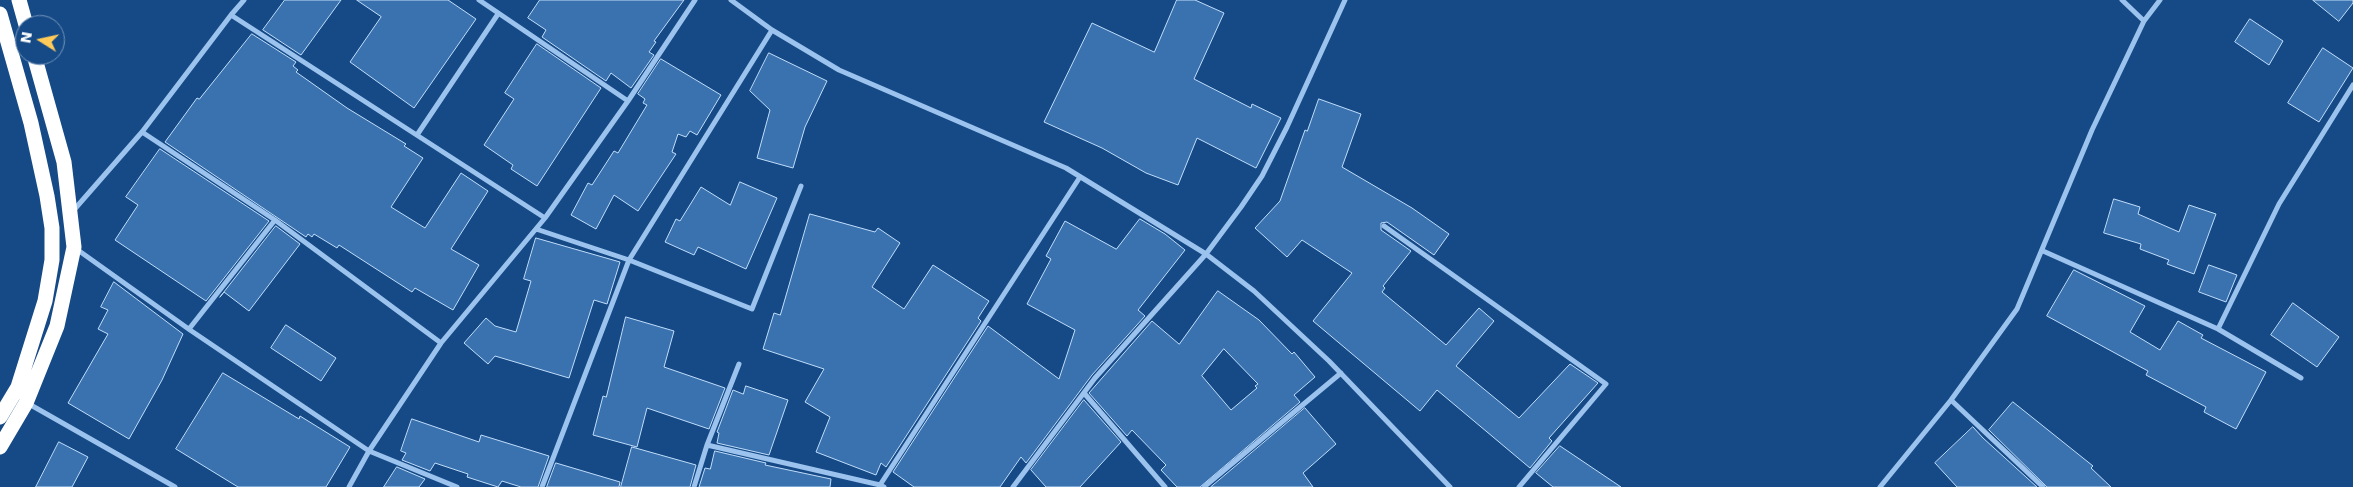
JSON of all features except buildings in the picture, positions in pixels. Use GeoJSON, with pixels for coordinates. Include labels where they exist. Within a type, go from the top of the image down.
{"type":"FeatureCollection","features":[{"type":"Feature","properties":{"kind":"highway"},"geometry":{"type":"LineString","coordinates":[[19,0],[23,15]]}},
{"type":"Feature","properties":{"kind":"highway"},"geometry":{"type":"LineString","coordinates":[[0,14],[31,123],[47,196],[52,228],[52,260],[45,301],[18,388],[0,417]]}},
{"type":"Feature","properties":{"kind":"highway"},"geometry":{"type":"LineString","coordinates":[[0,447],[26,403],[57,326],[74,247],[64,162],[37,65]]}},
{"type":"Feature","properties":{"kind":"street"},"geometry":{"type":"LineString","coordinates":[[71,214],[142,132],[244,0]]}},
{"type":"Feature","properties":{"kind":"street"},"geometry":{"type":"LineString","coordinates":[[479,0],[628,101]]}},
{"type":"Feature","properties":{"kind":"street"},"geometry":{"type":"LineString","coordinates":[[348,487],[369,451],[441,343],[545,218],[628,101],[695,0]]}},
{"type":"Feature","properties":{"kind":"street"},"geometry":{"type":"LineString","coordinates":[[731,0],[772,30],[857,80],[1044,157],[1206,254],[1254,291],[1341,373],[1450,487]]}},
{"type":"Feature","properties":{"kind":"street"},"geometry":{"type":"LineString","coordinates":[[1013,487],[1084,393],[1206,254],[1262,176],[1313,75],[1345,0]]}},
{"type":"Feature","properties":{"kind":"street"},"geometry":{"type":"LineString","coordinates":[[2122,0],[2144,21]]}},
{"type":"Feature","properties":{"kind":"street"},"geometry":{"type":"LineString","coordinates":[[1880,487],[1951,400],[2016,309],[2043,250],[2092,130],[2144,21],[2160,0]]}},
{"type":"Feature","properties":{"kind":"street"},"geometry":{"type":"LineString","coordinates":[[418,135],[498,14]]}},
{"type":"Feature","properties":{"kind":"street"},"geometry":{"type":"LineString","coordinates":[[231,15],[545,218]]}},
{"type":"Feature","properties":{"kind":"street"},"geometry":{"type":"LineString","coordinates":[[542,487],[629,260],[772,30]]}},
{"type":"Feature","properties":{"kind":"street"},"geometry":{"type":"LineString","coordinates":[[2218,329],[2278,204],[2353,85]]}},
{"type":"Feature","properties":{"kind":"street"},"geometry":{"type":"LineString","coordinates":[[142,132],[275,220],[441,343]]}},
{"type":"Feature","properties":{"kind":"street"},"geometry":{"type":"LineString","coordinates":[[707,445],[882,486],[1080,177]]}},
{"type":"Feature","properties":{"kind":"street"},"geometry":{"type":"LineString","coordinates":[[536,229],[629,260],[752,310],[801,186]]}},
{"type":"Feature","properties":{"kind":"street"},"geometry":{"type":"LineString","coordinates":[[189,329],[275,220]]}},
{"type":"Feature","properties":{"kind":"street"},"geometry":{"type":"LineString","coordinates":[[1384,226],[1606,384],[1519,487]]}},
{"type":"Feature","properties":{"kind":"street"},"geometry":{"type":"LineString","coordinates":[[74,247],[189,329],[369,451],[457,487]]}},
{"type":"Feature","properties":{"kind":"street"},"geometry":{"type":"LineString","coordinates":[[2043,250],[2218,329],[2301,378]]}},
{"type":"Feature","properties":{"kind":"street"},"geometry":{"type":"LineString","coordinates":[[694,487],[707,445],[739,364]]}},
{"type":"Feature","properties":{"kind":"street"},"geometry":{"type":"LineString","coordinates":[[1204,487],[1341,373]]}},
{"type":"Feature","properties":{"kind":"street"},"geometry":{"type":"LineString","coordinates":[[1084,393],[1165,487]]}},
{"type":"Feature","properties":{"kind":"street"},"geometry":{"type":"LineString","coordinates":[[1951,400],[2043,487]]}},
{"type":"Feature","properties":{"kind":"street"},"geometry":{"type":"LineString","coordinates":[[26,403],[175,487]]}}]}
